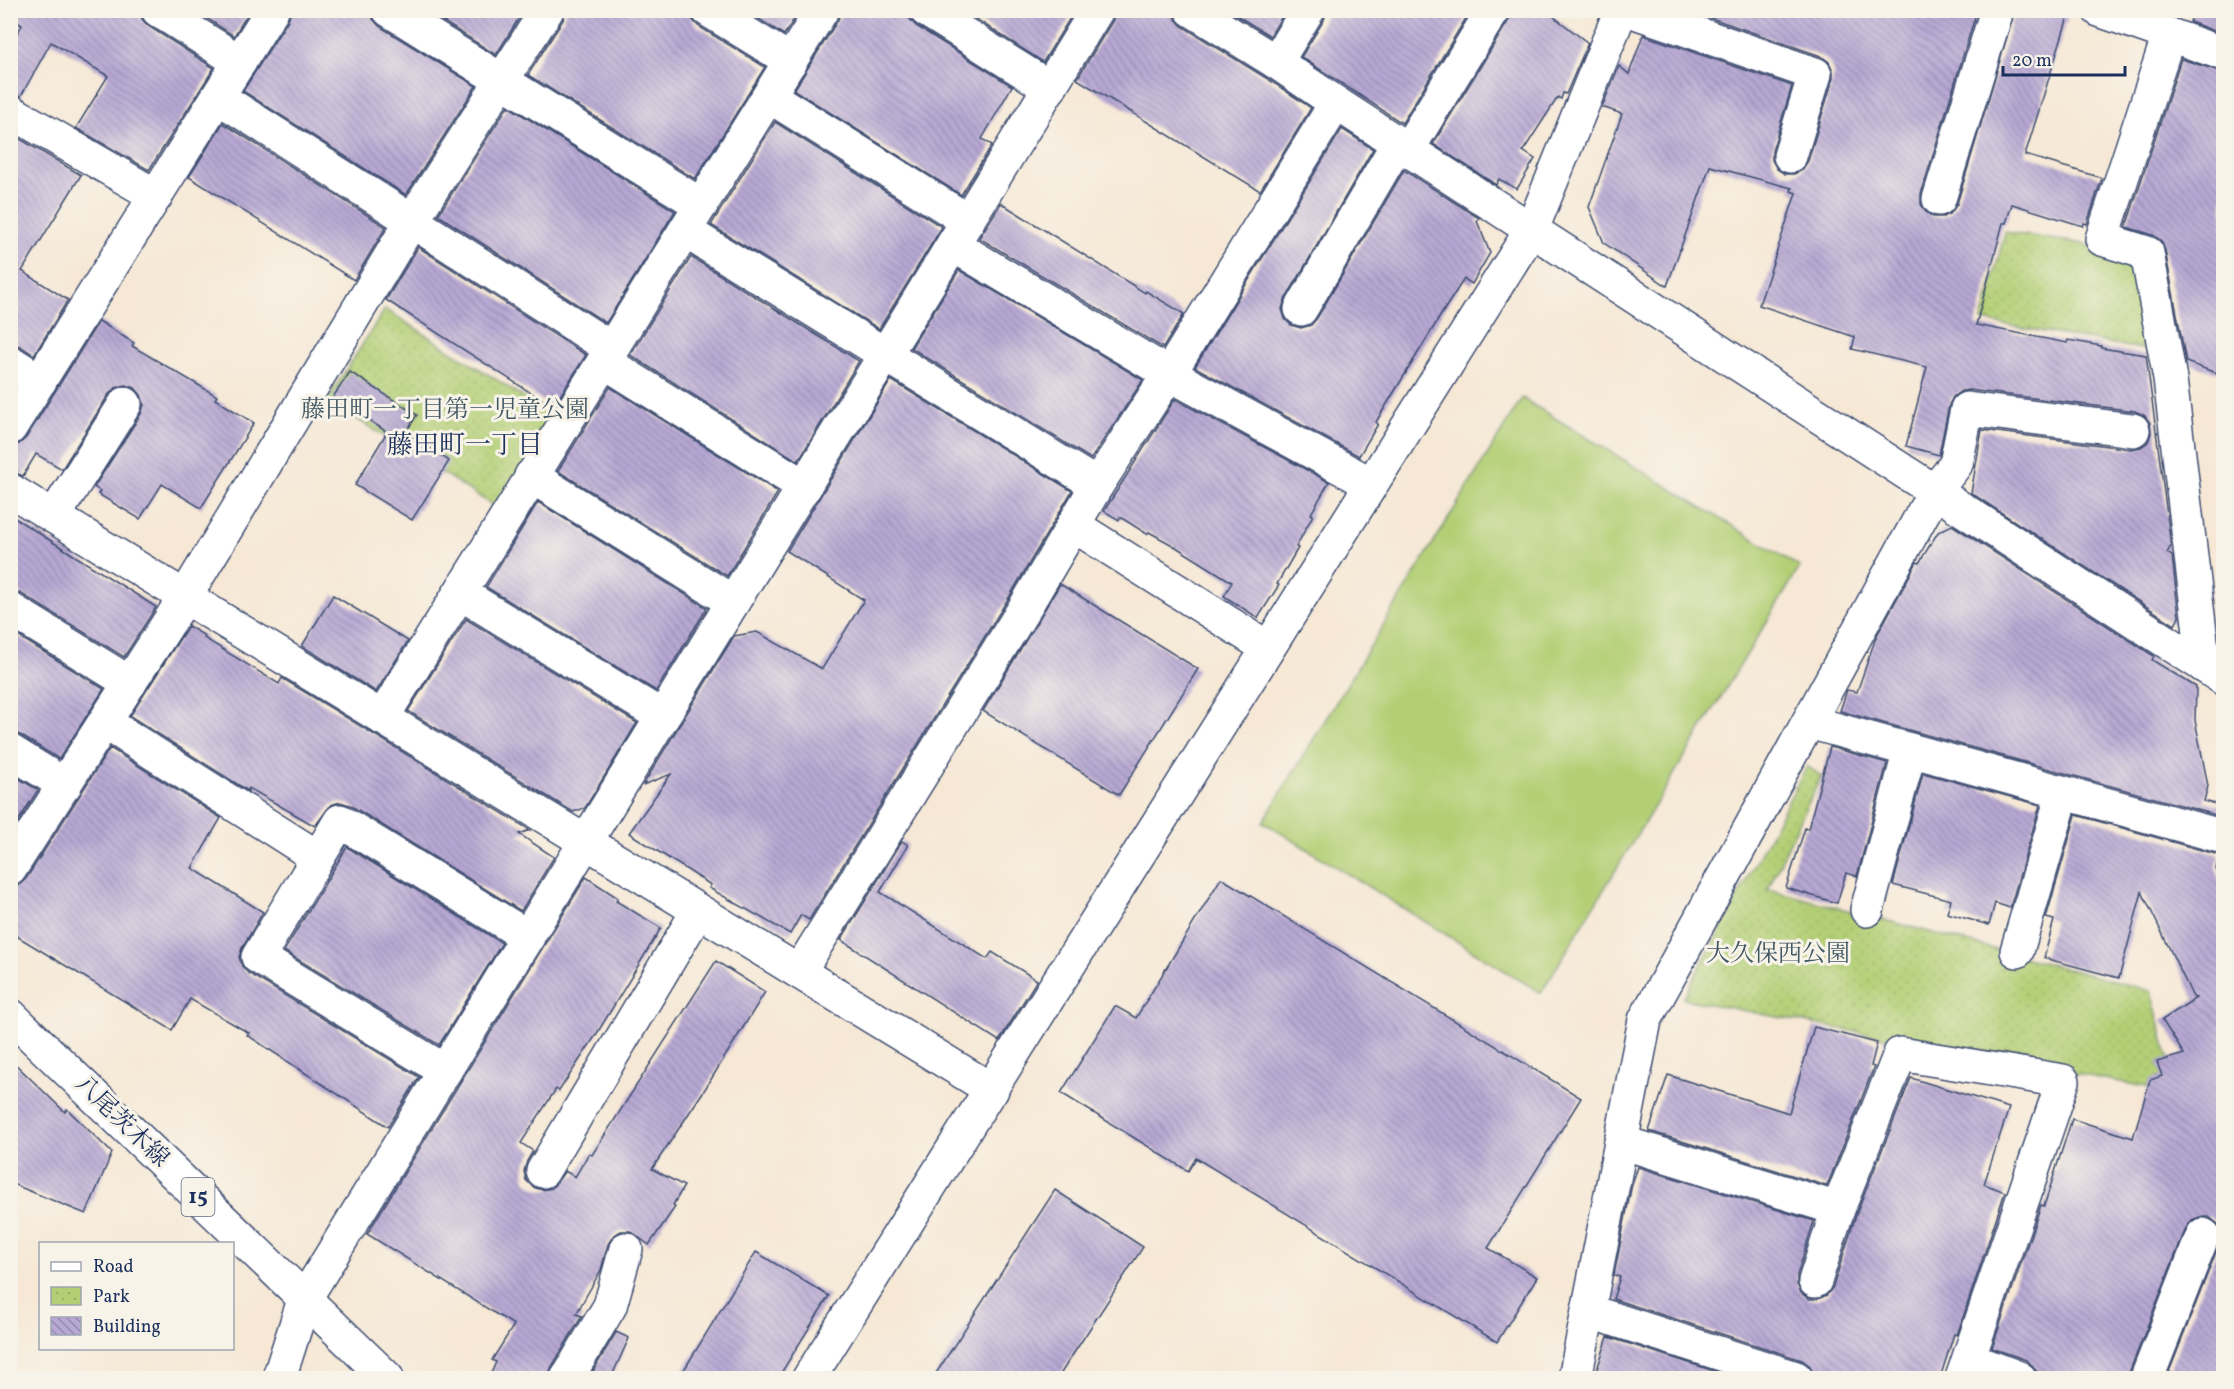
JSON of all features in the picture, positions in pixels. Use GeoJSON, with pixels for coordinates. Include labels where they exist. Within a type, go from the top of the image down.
{"type":"FeatureCollection","features":[{"type":"Feature","properties":{"kind":"street"},"geometry":{"type":"LineString","coordinates":[[158,10],[240,62]]}},
{"type":"Feature","properties":{"kind":"street"},"geometry":{"type":"LineString","coordinates":[[10,428],[272,10]]}},
{"type":"Feature","properties":{"kind":"street"},"geometry":{"type":"LineString","coordinates":[[389,10],[501,81],[885,355],[1097,484]]}},
{"type":"Feature","properties":{"kind":"street"},"geometry":{"type":"LineString","coordinates":[[10,869],[185,597],[411,222],[547,10]]}},
{"type":"Feature","properties":{"kind":"street"},"geometry":{"type":"LineString","coordinates":[[708,10],[791,61]]}},
{"type":"Feature","properties":{"kind":"street"},"geometry":{"type":"LineString","coordinates":[[382,717],[822,10]]}},
{"type":"Feature","properties":{"kind":"street"},"geometry":{"type":"LineString","coordinates":[[926,10],[1050,88]]}},
{"type":"Feature","properties":{"kind":"street"},"geometry":{"type":"LineString","coordinates":[[279,1378],[304,1300],[1097,10]]}},
{"type":"Feature","properties":{"kind":"street"},"geometry":{"type":"LineString","coordinates":[[1192,10],[1276,62],[2218,676]]}},
{"type":"Feature","properties":{"kind":"street"},"geometry":{"type":"LineString","coordinates":[[1276,62],[1308,10]]}},
{"type":"Feature","properties":{"kind":"street"},"geometry":{"type":"LineString","coordinates":[[1301,309],[1403,146],[1493,10]]}},
{"type":"Feature","properties":{"kind":"street"},"geometry":{"type":"LineString","coordinates":[[809,1378],[1532,229],[1621,10]]}},
{"type":"Feature","properties":{"kind":"street"},"geometry":{"type":"LineString","coordinates":[[1629,10],[1815,74],[1790,156]]}},
{"type":"Feature","properties":{"kind":"street"},"geometry":{"type":"LineString","coordinates":[[1939,199],[1997,10]]}},
{"type":"Feature","properties":{"kind":"street"},"geometry":{"type":"LineString","coordinates":[[2099,10],[2223,54]]}},
{"type":"Feature","properties":{"kind":"street"},"geometry":{"type":"LineString","coordinates":[[2169,35],[2102,238],[2147,253],[2170,379],[2218,676]]}},
{"type":"Feature","properties":{"kind":"street"},"geometry":{"type":"LineString","coordinates":[[769,96],[961,233],[1169,374],[1371,484]]}},
{"type":"Feature","properties":{"kind":"street"},"geometry":{"type":"LineString","coordinates":[[218,97],[411,222],[805,487]]}},
{"type":"Feature","properties":{"kind":"street"},"geometry":{"type":"LineString","coordinates":[[799,972],[1024,609],[1097,484],[1169,374],[1336,103]]}},
{"type":"Feature","properties":{"kind":"street"},"geometry":{"type":"LineString","coordinates":[[10,111],[156,196]]}},
{"type":"Feature","properties":{"kind":"street"},"geometry":{"type":"LineString","coordinates":[[10,362],[40,381]]}},
{"type":"Feature","properties":{"kind":"street"},"geometry":{"type":"LineString","coordinates":[[54,516],[125,404]]}},
{"type":"Feature","properties":{"kind":"street"},"geometry":{"type":"LineString","coordinates":[[1575,1378],[1645,1020],[1935,491],[1956,464],[1967,409],[2133,430]]}},
{"type":"Feature","properties":{"kind":"street"},"geometry":{"type":"LineString","coordinates":[[531,477],[733,602]]}},
{"type":"Feature","properties":{"kind":"street"},"geometry":{"type":"LineString","coordinates":[[10,490],[992,1090]]}},
{"type":"Feature","properties":{"kind":"street"},"geometry":{"type":"LineString","coordinates":[[1073,525],[1268,648]]}},
{"type":"Feature","properties":{"kind":"street"},"geometry":{"type":"LineString","coordinates":[[460,593],[663,717]]}},
{"type":"Feature","properties":{"kind":"street"},"geometry":{"type":"LineString","coordinates":[[10,609],[130,683]]}},
{"type":"Feature","properties":{"kind":"street"},"geometry":{"type":"LineString","coordinates":[[1809,722],[2223,837]]}},
{"type":"Feature","properties":{"kind":"street"},"geometry":{"type":"LineString","coordinates":[[106,723],[317,857]]}},
{"type":"Feature","properties":{"kind":"street"},"geometry":{"type":"LineString","coordinates":[[1867,910],[1910,750]]}},
{"type":"Feature","properties":{"kind":"street"},"geometry":{"type":"LineString","coordinates":[[10,751],[64,785]]}},
{"type":"Feature","properties":{"kind":"street"},"geometry":{"type":"LineString","coordinates":[[2017,951],[2063,793]]}},
{"type":"Feature","properties":{"kind":"street"},"geometry":{"type":"LineString","coordinates":[[445,1071],[258,957],[317,857],[340,820],[528,937]]}},
{"type":"Feature","properties":{"kind":"street"},"geometry":{"type":"LineString","coordinates":[[543,1171],[698,911]]}},
{"type":"Feature","properties":{"kind":"street","name":"八尾茨木線"},"geometry":{"type":"LineString","coordinates":[[10,1015],[387,1378]]}},
{"type":"Feature","properties":{"kind":"street"},"geometry":{"type":"LineString","coordinates":[[1815,1281],[1838,1209],[1900,1054],[2063,1081],[1966,1369],[2019,1378]]}},
{"type":"Feature","properties":{"kind":"street"},"geometry":{"type":"LineString","coordinates":[[1621,1142],[1838,1209]]}},
{"type":"Feature","properties":{"kind":"street"},"geometry":{"type":"LineString","coordinates":[[2147,1378],[2203,1235]]}},
{"type":"Feature","properties":{"kind":"street"},"geometry":{"type":"LineString","coordinates":[[567,1378],[610,1306],[626,1249]]}},
{"type":"Feature","properties":{"kind":"street"},"geometry":{"type":"LineString","coordinates":[[1588,1311],[1783,1376]]}},
{"type":"Feature","properties":{"kind":"green space"},"geometry":{"type":"Polygon","coordinates":[[[2005,232],[2084,244],[2134,258],[2154,351],[1982,321],[2005,232]]]}},
{"type":"Feature","properties":{"kind":"green space","name":"藤田町一丁目第一児童公園"},"geometry":{"type":"Polygon","coordinates":[[[385,309],[563,422],[505,513],[327,400],[385,309]]]}},
{"type":"Feature","properties":{"kind":"green space"},"geometry":{"type":"Polygon","coordinates":[[[1522,398],[1800,567],[1541,993],[1263,822],[1522,398]]]}},
{"type":"Feature","properties":{"kind":"green space","name":"大久保西公園"},"geometry":{"type":"Polygon","coordinates":[[[1807,766],[1821,776],[1768,889],[2151,991],[2178,1093],[1683,999],[1807,766]]]}},
{"type":"Feature","properties":{"kind":"building"},"geometry":{"type":"Polygon","coordinates":[[[10,10],[139,10],[148,26],[214,68],[149,170],[76,128],[108,76],[51,42],[21,96],[10,92],[10,46],[22,25],[10,18],[10,10]]]}},
{"type":"Feature","properties":{"kind":"building"},"geometry":{"type":"Polygon","coordinates":[[[194,10],[250,10],[234,36],[194,10]]]}},
{"type":"Feature","properties":{"kind":"building"},"geometry":{"type":"Polygon","coordinates":[[[291,10],[370,10],[379,26],[476,86],[406,195],[243,91],[288,20],[291,10]]]}},
{"type":"Feature","properties":{"kind":"building"},"geometry":{"type":"Polygon","coordinates":[[[425,10],[524,10],[496,55],[425,10]]]}},
{"type":"Feature","properties":{"kind":"building"},"geometry":{"type":"Polygon","coordinates":[[[566,10],[689,10],[698,26],[765,67],[695,179],[528,75],[563,20],[566,10]]]}},
{"type":"Feature","properties":{"kind":"building"},"geometry":{"type":"Polygon","coordinates":[[[745,10],[800,10],[784,35],[745,10]]]}},
{"type":"Feature","properties":{"kind":"building"},"geometry":{"type":"Polygon","coordinates":[[[841,10],[907,10],[916,26],[1012,86],[982,139],[992,145],[961,195],[794,90],[838,20],[841,10]]]}},
{"type":"Feature","properties":{"kind":"building"},"geometry":{"type":"Polygon","coordinates":[[[962,10],[1075,10],[1043,62],[962,10]]]}},
{"type":"Feature","properties":{"kind":"building"},"geometry":{"type":"Polygon","coordinates":[[[1116,10],[1173,10],[1182,26],[1311,108],[1260,191],[1077,79],[1113,20],[1116,10]]]}},
{"type":"Feature","properties":{"kind":"building"},"geometry":{"type":"Polygon","coordinates":[[[1228,10],[1286,10],[1270,36],[1228,10]]]}},
{"type":"Feature","properties":{"kind":"building"},"geometry":{"type":"Polygon","coordinates":[[[1327,10],[1471,10],[1402,123],[1301,57],[1324,20],[1327,10]]]}},
{"type":"Feature","properties":{"kind":"building"},"geometry":{"type":"Polygon","coordinates":[[[1512,10],[1545,10],[1588,43],[1566,94],[1563,93],[1561,99],[1558,97],[1523,151],[1535,159],[1517,189],[1499,179],[1496,185],[1433,144],[1509,20],[1512,10]]]}},
{"type":"Feature","properties":{"kind":"building"},"geometry":{"type":"Polygon","coordinates":[[[1688,10],[1977,10],[1921,194],[1921,204],[1933,217],[1943,217],[1951,213],[1957,204],[2015,10],[2046,10],[2068,17],[2025,155],[2102,178],[2087,224],[2084,223],[2083,226],[2012,204],[2006,223],[2003,223],[1976,325],[2067,343],[2068,340],[2146,355],[2171,546],[2167,553],[2172,556],[2179,617],[2175,625],[1971,493],[1982,430],[2131,449],[2141,447],[2148,442],[2151,433],[2150,423],[2144,415],[2135,411],[1969,390],[1961,391],[1953,397],[1949,405],[1939,455],[1906,446],[1927,367],[1852,349],[1855,337],[1759,305],[1796,193],[1791,191],[1792,188],[1710,166],[1667,286],[1604,243],[1589,207],[1622,114],[1602,107],[1619,66],[1629,74],[1643,35],[1792,86],[1772,151],[1772,160],[1777,169],[1785,174],[1794,174],[1802,170],[1808,161],[1833,79],[1833,71],[1829,62],[1821,56],[1688,10]]]}},
{"type":"Feature","properties":{"kind":"building"},"geometry":{"type":"Polygon","coordinates":[[[2194,10],[2223,10],[2223,34],[2190,22],[2194,10]]]}},
{"type":"Feature","properties":{"kind":"building"},"geometry":{"type":"Polygon","coordinates":[[[2181,59],[2223,72],[2223,351],[2216,373],[2186,362],[2165,250],[2161,241],[2153,235],[2126,227],[2181,59]]]}},
{"type":"Feature","properties":{"kind":"building"},"geometry":{"type":"Polygon","coordinates":[[[508,106],[675,211],[606,323],[438,215],[508,106]]]}},
{"type":"Feature","properties":{"kind":"building"},"geometry":{"type":"Polygon","coordinates":[[[775,122],[942,227],[879,329],[711,225],[775,122]]]}},
{"type":"Feature","properties":{"kind":"building"},"geometry":{"type":"Polygon","coordinates":[[[223,123],[386,227],[354,280],[189,177],[223,123]]]}},
{"type":"Feature","properties":{"kind":"building"},"geometry":{"type":"Polygon","coordinates":[[[1342,129],[1373,149],[1285,300],[1282,309],[1285,319],[1291,325],[1301,328],[1311,325],[1317,318],[1404,170],[1479,218],[1477,221],[1490,253],[1472,284],[1464,279],[1376,422],[1378,424],[1359,456],[1195,367],[1342,129]]]}},
{"type":"Feature","properties":{"kind":"building"},"geometry":{"type":"Polygon","coordinates":[[[10,133],[81,175],[22,271],[68,300],[34,355],[10,343],[10,133]]]}},
{"type":"Feature","properties":{"kind":"building"},"geometry":{"type":"Polygon","coordinates":[[[1001,203],[1145,293],[1146,291],[1184,314],[1163,348],[979,238],[1001,203]]]}},
{"type":"Feature","properties":{"kind":"building"},"geometry":{"type":"Polygon","coordinates":[[[418,247],[586,355],[553,407],[386,300],[418,247]]]}},
{"type":"Feature","properties":{"kind":"building"},"geometry":{"type":"Polygon","coordinates":[[[691,257],[859,361],[798,461],[630,355],[691,257]]]}},
{"type":"Feature","properties":{"kind":"building"},"geometry":{"type":"Polygon","coordinates":[[[959,270],[1143,380],[1091,459],[911,348],[959,270]]]}},
{"type":"Feature","properties":{"kind":"building"},"geometry":{"type":"Polygon","coordinates":[[[99,321],[134,343],[132,346],[217,396],[215,399],[254,423],[201,508],[162,484],[140,519],[98,494],[100,491],[94,487],[141,414],[144,405],[141,395],[135,388],[126,385],[117,387],[109,394],[62,469],[36,454],[23,476],[10,471],[10,447],[26,438],[99,321]]]}},
{"type":"Feature","properties":{"kind":"building"},"geometry":{"type":"Polygon","coordinates":[[[350,372],[417,415],[406,432],[449,461],[412,520],[355,485],[387,432],[333,397],[350,372]]]}},
{"type":"Feature","properties":{"kind":"building"},"geometry":{"type":"Polygon","coordinates":[[[891,380],[1072,491],[1008,599],[809,920],[801,915],[790,934],[709,888],[711,885],[629,833],[671,774],[643,785],[734,636],[757,632],[822,669],[864,600],[787,551],[891,380]]]}},
{"type":"Feature","properties":{"kind":"building"},"geometry":{"type":"Polygon","coordinates":[[[610,387],[778,492],[727,576],[558,471],[610,387]]]}},
{"type":"Feature","properties":{"kind":"building"},"geometry":{"type":"Polygon","coordinates":[[[1175,399],[1329,482],[1311,514],[1313,515],[1296,547],[1298,548],[1277,584],[1279,585],[1258,618],[1224,596],[1232,582],[1149,532],[1147,534],[1120,517],[1119,520],[1104,511],[1175,399]]]}},
{"type":"Feature","properties":{"kind":"building"},"geometry":{"type":"Polygon","coordinates":[[[538,502],[707,608],[656,691],[486,587],[538,502]]]}},
{"type":"Feature","properties":{"kind":"building"},"geometry":{"type":"Polygon","coordinates":[[[10,515],[156,607],[124,657],[20,593],[10,590],[10,515]]]}},
{"type":"Feature","properties":{"kind":"building"},"geometry":{"type":"Polygon","coordinates":[[[1952,525],[2154,656],[2152,660],[2196,687],[2195,720],[2208,786],[2204,801],[2223,806],[2223,817],[1840,711],[1847,690],[1857,692],[1876,637],[1917,562],[1919,563],[1938,532],[1952,525]]]}},
{"type":"Feature","properties":{"kind":"building"},"geometry":{"type":"Polygon","coordinates":[[[1060,584],[1198,669],[1119,795],[983,711],[1060,584]]]}},
{"type":"Feature","properties":{"kind":"building"},"geometry":{"type":"Polygon","coordinates":[[[333,595],[408,641],[376,692],[302,646],[333,595]]]}},
{"type":"Feature","properties":{"kind":"building"},"geometry":{"type":"Polygon","coordinates":[[[466,619],[637,723],[585,808],[573,812],[408,711],[466,619]]]}},
{"type":"Feature","properties":{"kind":"building"},"geometry":{"type":"Polygon","coordinates":[[[188,626],[279,684],[282,678],[530,830],[519,834],[554,857],[521,911],[350,805],[340,802],[331,805],[315,826],[249,788],[248,791],[130,716],[188,626]]]}},
{"type":"Feature","properties":{"kind":"building"},"geometry":{"type":"Polygon","coordinates":[[[10,631],[104,689],[59,759],[20,735],[10,732],[10,631]]]}},
{"type":"Feature","properties":{"kind":"building"},"geometry":{"type":"Polygon","coordinates":[[[1830,747],[1887,763],[1857,876],[1846,873],[1837,903],[1786,888],[1805,828],[1808,829],[1830,747]]]}},
{"type":"Feature","properties":{"kind":"building"},"geometry":{"type":"Polygon","coordinates":[[[110,748],[221,818],[192,868],[263,912],[239,957],[248,973],[419,1077],[388,1127],[247,1035],[249,1033],[190,999],[172,1030],[10,932],[10,888],[26,879],[110,748]]]}},
{"type":"Feature","properties":{"kind":"building"},"geometry":{"type":"Polygon","coordinates":[[[10,773],[38,790],[10,834],[10,773]]]}},
{"type":"Feature","properties":{"kind":"building"},"geometry":{"type":"Polygon","coordinates":[[[1923,773],[2040,805],[2010,908],[1995,903],[1989,925],[1947,913],[1951,900],[1893,885],[1923,773]]]}},
{"type":"Feature","properties":{"kind":"building"},"geometry":{"type":"Polygon","coordinates":[[[2076,815],[2219,855],[2216,869],[2223,886],[2223,1378],[2187,1378],[2169,1372],[2220,1242],[2222,1233],[2218,1224],[2209,1217],[2192,1220],[2186,1228],[2127,1378],[2054,1378],[2036,1371],[2026,1360],[1992,1348],[2041,1205],[2044,1206],[2072,1119],[2133,1138],[2150,1080],[2162,1076],[2157,1062],[2184,1054],[2162,1020],[2196,998],[2193,997],[2142,892],[2119,978],[2044,958],[2054,920],[2046,918],[2076,815]]]}},
{"type":"Feature","properties":{"kind":"building"},"geometry":{"type":"Polygon","coordinates":[[[902,841],[908,845],[880,892],[987,959],[992,952],[1037,980],[999,1041],[841,940],[902,841]]]}},
{"type":"Feature","properties":{"kind":"building"},"geometry":{"type":"Polygon","coordinates":[[[347,847],[502,943],[439,1045],[284,951],[347,847]]]}},
{"type":"Feature","properties":{"kind":"building"},"geometry":{"type":"Polygon","coordinates":[[[586,877],[618,898],[616,901],[661,928],[596,1035],[559,1091],[556,1089],[521,1143],[533,1151],[524,1171],[526,1180],[533,1187],[542,1190],[552,1188],[565,1171],[575,1177],[589,1153],[592,1155],[716,961],[765,992],[652,1169],[684,1186],[673,1205],[675,1207],[649,1245],[630,1231],[621,1231],[613,1236],[608,1244],[601,1270],[576,1314],[582,1316],[551,1368],[548,1378],[489,1378],[496,1362],[492,1360],[514,1325],[367,1234],[586,877]]]}},
{"type":"Feature","properties":{"kind":"building"},"geometry":{"type":"Polygon","coordinates":[[[1221,878],[1581,1098],[1488,1248],[1537,1277],[1497,1342],[1196,1158],[1188,1171],[1061,1093],[1115,1006],[1136,1018],[1221,878]]]}},
{"type":"Feature","properties":{"kind":"building"},"geometry":{"type":"Polygon","coordinates":[[[1814,1027],[1877,1043],[1871,1066],[1874,1067],[1827,1186],[1649,1131],[1668,1075],[1789,1113],[1814,1027]]]}},
{"type":"Feature","properties":{"kind":"building"},"geometry":{"type":"Polygon","coordinates":[[[10,1059],[65,1112],[67,1109],[112,1153],[86,1214],[10,1183],[10,1059]]]}},
{"type":"Feature","properties":{"kind":"building"},"geometry":{"type":"Polygon","coordinates":[[[1911,1078],[2009,1108],[1984,1184],[2005,1192],[1957,1335],[1954,1334],[1940,1378],[1814,1378],[1810,1366],[1802,1360],[1613,1299],[1620,1277],[1614,1275],[1632,1184],[1638,1167],[1814,1221],[1797,1275],[1797,1284],[1801,1293],[1809,1299],[1818,1299],[1827,1295],[1833,1287],[1856,1215],[1911,1078]]]}},
{"type":"Feature","properties":{"kind":"building"},"geometry":{"type":"Polygon","coordinates":[[[1055,1190],[1143,1247],[1058,1378],[933,1378],[1055,1190]]]}},
{"type":"Feature","properties":{"kind":"building"},"geometry":{"type":"Polygon","coordinates":[[[756,1252],[829,1296],[778,1378],[679,1378],[756,1252]]]}},
{"type":"Feature","properties":{"kind":"building"},"geometry":{"type":"Polygon","coordinates":[[[616,1332],[629,1338],[611,1378],[589,1378],[616,1332]]]}},
{"type":"Feature","properties":{"kind":"building"},"geometry":{"type":"Polygon","coordinates":[[[1608,1337],[1736,1378],[1594,1378],[1608,1337]]]}},
{"type":"Feature","properties":{"kind":"district","name":"藤田町一丁目"},"geometry":{"type":"Point","coordinates":[465,446]}}]}
